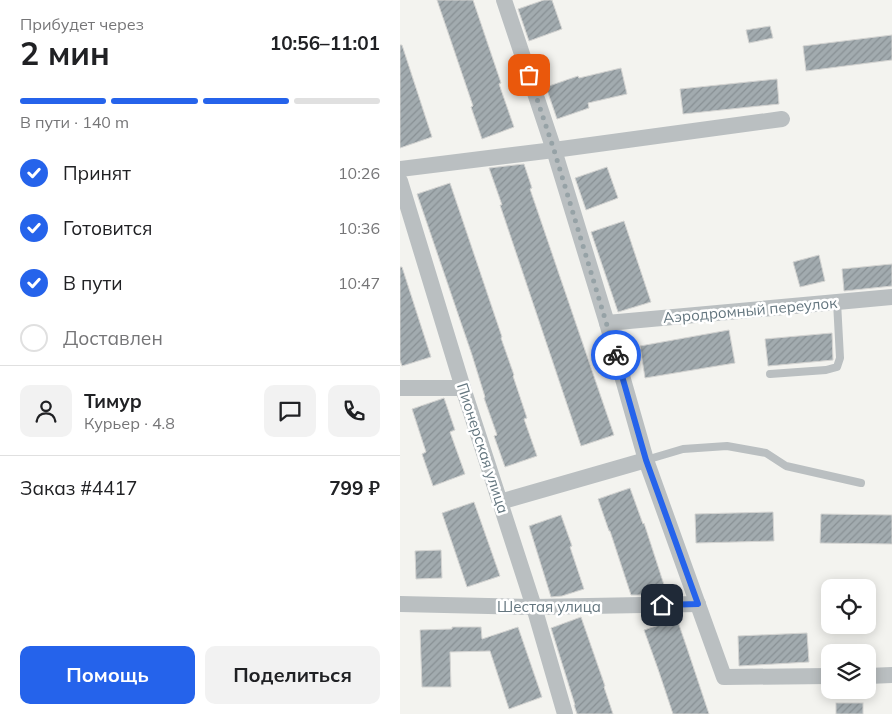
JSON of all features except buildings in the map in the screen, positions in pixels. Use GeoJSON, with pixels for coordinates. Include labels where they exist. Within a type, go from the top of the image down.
{"type":"FeatureCollection","features":[{"type":"Feature","properties":{"kind":"street"},"geometry":{"type":"LineString","coordinates":[[504,0],[554,150],[607,323],[646,460],[724,677],[821,676]]}},
{"type":"Feature","properties":{"kind":"street"},"geometry":{"type":"LineString","coordinates":[[400,168],[554,150],[782,119]]}},
{"type":"Feature","properties":{"kind":"street","name":"Пионерская улица"},"geometry":{"type":"LineString","coordinates":[[400,181],[566,714]]}},
{"type":"Feature","properties":{"kind":"street","name":"Аэродромный переулок"},"geometry":{"type":"LineString","coordinates":[[607,323],[892,297]]}},
{"type":"Feature","properties":{"kind":"street"},"geometry":{"type":"LineString","coordinates":[[400,388],[463,388]]}},
{"type":"Feature","properties":{"kind":"street"},"geometry":{"type":"LineString","coordinates":[[500,502],[646,460]]}},
{"type":"Feature","properties":{"kind":"street","name":"Шестая улица"},"geometry":{"type":"LineString","coordinates":[[400,604],[534,607],[698,604]]}},
{"type":"Feature","properties":{"kind":"street"},"geometry":{"type":"LineString","coordinates":[[876,676],[892,675]]}},
{"type":"Feature","properties":{"kind":"lane"},"geometry":{"type":"LineString","coordinates":[[770,374],[826,370],[836,367],[840,358],[837,302]]}},
{"type":"Feature","properties":{"kind":"lane"},"geometry":{"type":"LineString","coordinates":[[646,460],[683,449],[727,446],[766,452],[786,466],[861,483]]}},
{"type":"Feature","properties":{"kind":"way so far"},"geometry":{"type":"LineString","coordinates":[[529,75],[554,150],[616,355]]}},
{"type":"Feature","properties":{"kind":"route"},"geometry":{"type":"LineString","coordinates":[[616,355],[646,460],[698,604],[662,605]]}}]}
